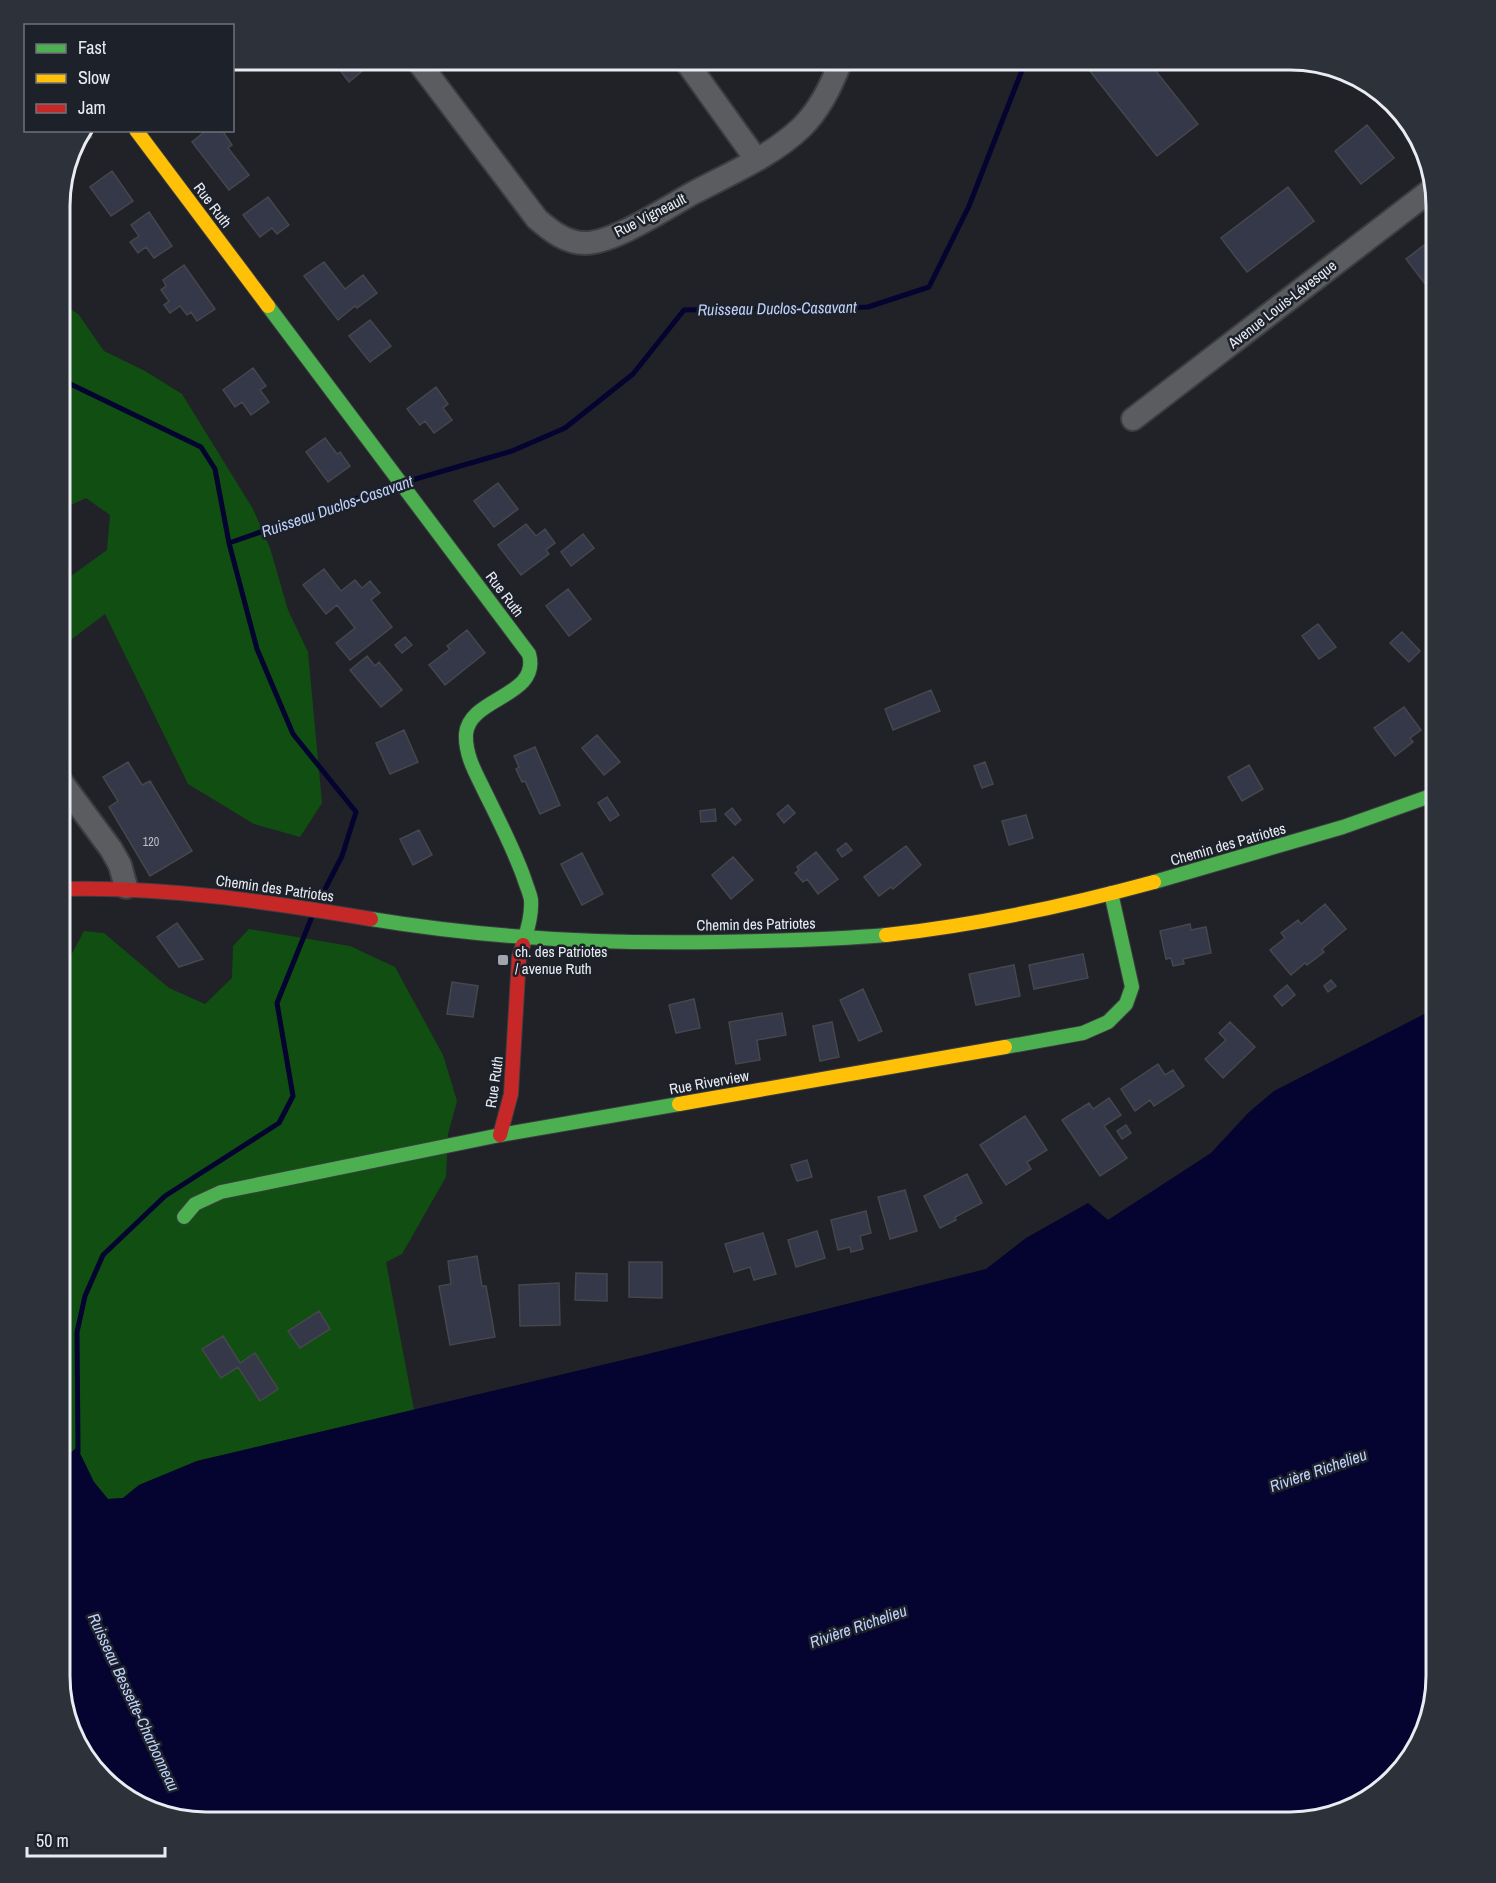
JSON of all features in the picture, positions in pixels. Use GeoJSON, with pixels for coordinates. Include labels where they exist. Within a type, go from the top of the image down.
{"type":"FeatureCollection","features":[{"type":"Feature","properties":{"kind":"street","name":"Rue Vigneault"},"geometry":{"type":"LineString","coordinates":[[425,71],[537,219],[552,233],[571,241],[586,243],[626,230],[771,151],[802,127],[819,106],[837,71]]}},
{"type":"Feature","properties":{"kind":"street"},"geometry":{"type":"LineString","coordinates":[[693,71],[756,159]]}},
{"type":"Feature","properties":{"kind":"street","name":"Rue Ruth"},"geometry":{"type":"LineString","coordinates":[[138,132],[529,654],[530,669],[524,682],[474,716],[466,738],[470,760],[517,859],[531,898],[530,920],[519,957],[514,1076],[500,1136]]}},
{"type":"Feature","properties":{"kind":"street","name":"Avenue Louis-Lévesque"},"geometry":{"type":"LineString","coordinates":[[1133,419],[1425,195]]}},
{"type":"Feature","properties":{"kind":"street"},"geometry":{"type":"LineString","coordinates":[[71,794],[111,849],[120,865],[126,887]]}},
{"type":"Feature","properties":{"kind":"street","name":"Chemin des Patriotes"},"geometry":{"type":"LineString","coordinates":[[71,889],[126,887],[192,892],[423,926],[525,937],[614,942],[869,937],[993,920],[1111,893],[1348,826],[1426,798]]}},
{"type":"Feature","properties":{"kind":"street","name":"Rue Riverview"},"geometry":{"type":"LineString","coordinates":[[184,1217],[191,1205],[221,1192],[500,1136],[1083,1033],[1099,1028],[1112,1021],[1123,1008],[1130,997],[1132,987],[1111,893]]}},
{"type":"Feature","properties":{"kind":"green space"},"geometry":{"type":"Polygon","coordinates":[[[71,309],[79,315],[104,351],[145,371],[182,394],[253,509],[270,548],[288,610],[308,652],[322,803],[300,837],[254,824],[188,784],[105,614],[71,640],[71,576],[107,550],[110,515],[86,498],[71,505],[71,309]]]}},
{"type":"Feature","properties":{"kind":"green space"},"geometry":{"type":"Polygon","coordinates":[[[249,929],[350,946],[395,967],[443,1055],[457,1101],[448,1134],[446,1177],[402,1254],[386,1262],[414,1410],[197,1461],[139,1485],[123,1498],[108,1499],[94,1482],[77,1448],[70,1454],[70,956],[84,931],[104,933],[169,988],[205,1004],[232,978],[233,946],[249,929]]]}},
{"type":"Feature","properties":{"kind":"water","name":"Rivière Richelieu"},"geometry":{"type":"Polygon","coordinates":[[[1426,1013],[1426,1677],[1418,1721],[1403,1752],[1379,1779],[1350,1799],[1325,1808],[1290,1812],[206,1812],[171,1808],[138,1794],[110,1773],[84,1737],[73,1703],[70,1677],[70,1453],[77,1447],[94,1482],[108,1499],[123,1498],[139,1485],[197,1461],[644,1355],[986,1269],[1026,1238],[1088,1203],[1108,1220],[1211,1153],[1249,1112],[1274,1091],[1426,1013]]]}},
{"type":"Feature","properties":{"kind":"building"},"geometry":{"type":"Polygon","coordinates":[[[340,71],[362,71],[349,82],[340,71]]]}},
{"type":"Feature","properties":{"kind":"building"},"geometry":{"type":"Polygon","coordinates":[[[1090,71],[1156,71],[1198,124],[1157,156],[1090,71]]]}},
{"type":"Feature","properties":{"kind":"building"},"geometry":{"type":"Polygon","coordinates":[[[1367,125],[1394,158],[1361,184],[1335,151],[1367,125]]]}},
{"type":"Feature","properties":{"kind":"building"},"geometry":{"type":"Polygon","coordinates":[[[204,132],[223,132],[232,145],[228,148],[249,175],[229,190],[192,142],[204,132]]]}},
{"type":"Feature","properties":{"kind":"building"},"geometry":{"type":"Polygon","coordinates":[[[112,171],[133,201],[111,216],[90,187],[112,171]]]}},
{"type":"Feature","properties":{"kind":"building"},"geometry":{"type":"Polygon","coordinates":[[[1288,187],[1314,221],[1247,272],[1221,238],[1288,187]]]}},
{"type":"Feature","properties":{"kind":"building"},"geometry":{"type":"Polygon","coordinates":[[[268,197],[289,225],[277,234],[272,228],[260,237],[243,215],[268,197]]]}},
{"type":"Feature","properties":{"kind":"building"},"geometry":{"type":"Polygon","coordinates":[[[149,212],[172,246],[154,258],[146,247],[138,253],[130,242],[139,236],[131,225],[149,212]]]}},
{"type":"Feature","properties":{"kind":"building"},"geometry":{"type":"Polygon","coordinates":[[[1426,244],[1426,285],[1406,259],[1426,244]]]}},
{"type":"Feature","properties":{"kind":"building"},"geometry":{"type":"Polygon","coordinates":[[[324,262],[345,289],[363,275],[377,293],[357,308],[355,306],[338,320],[304,276],[324,262]]]}},
{"type":"Feature","properties":{"kind":"building"},"geometry":{"type":"Polygon","coordinates":[[[184,265],[215,309],[197,321],[191,312],[187,315],[180,306],[170,313],[164,305],[169,301],[161,290],[166,286],[163,280],[184,265]]]}},
{"type":"Feature","properties":{"kind":"building"},"geometry":{"type":"Polygon","coordinates":[[[370,320],[391,346],[370,362],[349,336],[370,320]]]}},
{"type":"Feature","properties":{"kind":"building"},"geometry":{"type":"Polygon","coordinates":[[[253,368],[266,386],[260,390],[269,402],[251,415],[242,402],[235,407],[223,390],[253,368]]]}},
{"type":"Feature","properties":{"kind":"building"},"geometry":{"type":"Polygon","coordinates":[[[436,387],[448,404],[443,408],[452,420],[434,433],[425,421],[420,425],[407,409],[436,387]]]}},
{"type":"Feature","properties":{"kind":"building"},"geometry":{"type":"Polygon","coordinates":[[[325,438],[337,454],[340,452],[350,466],[328,482],[306,452],[325,438]]]}},
{"type":"Feature","properties":{"kind":"building"},"geometry":{"type":"Polygon","coordinates":[[[498,483],[518,509],[494,527],[474,501],[498,483]]]}},
{"type":"Feature","properties":{"kind":"building"},"geometry":{"type":"Polygon","coordinates":[[[526,524],[536,536],[545,529],[555,543],[546,550],[549,554],[521,575],[498,545],[526,524]]]}},
{"type":"Feature","properties":{"kind":"building"},"geometry":{"type":"Polygon","coordinates":[[[583,534],[594,548],[571,566],[561,552],[583,534]]]}},
{"type":"Feature","properties":{"kind":"building"},"geometry":{"type":"Polygon","coordinates":[[[324,569],[341,591],[355,580],[362,588],[370,581],[380,593],[371,600],[392,627],[350,660],[336,643],[355,628],[337,605],[326,614],[303,585],[324,569]]]}},
{"type":"Feature","properties":{"kind":"building"},"geometry":{"type":"Polygon","coordinates":[[[568,589],[591,619],[569,636],[546,606],[568,589]]]}},
{"type":"Feature","properties":{"kind":"building"},"geometry":{"type":"Polygon","coordinates":[[[1318,624],[1336,647],[1319,659],[1302,636],[1318,624]]]}},
{"type":"Feature","properties":{"kind":"building"},"geometry":{"type":"Polygon","coordinates":[[[467,630],[485,653],[445,685],[429,665],[450,649],[447,646],[467,630]]]}},
{"type":"Feature","properties":{"kind":"building"},"geometry":{"type":"Polygon","coordinates":[[[1402,632],[1420,651],[1409,662],[1390,643],[1402,632]]]}},
{"type":"Feature","properties":{"kind":"building"},"geometry":{"type":"Polygon","coordinates":[[[405,637],[412,645],[402,653],[395,645],[405,637]]]}},
{"type":"Feature","properties":{"kind":"building"},"geometry":{"type":"Polygon","coordinates":[[[367,656],[375,666],[379,662],[402,690],[381,707],[350,670],[367,656]]]}},
{"type":"Feature","properties":{"kind":"building"},"geometry":{"type":"Polygon","coordinates":[[[931,690],[940,711],[893,730],[885,709],[931,690]]]}},
{"type":"Feature","properties":{"kind":"building"},"geometry":{"type":"Polygon","coordinates":[[[1404,707],[1421,730],[1410,738],[1413,742],[1395,756],[1374,728],[1404,707]]]}},
{"type":"Feature","properties":{"kind":"building"},"geometry":{"type":"Polygon","coordinates":[[[404,730],[418,762],[390,774],[376,743],[404,730]]]}},
{"type":"Feature","properties":{"kind":"building"},"geometry":{"type":"Polygon","coordinates":[[[597,735],[620,762],[604,775],[582,748],[597,735]]]}},
{"type":"Feature","properties":{"kind":"building"},"geometry":{"type":"Polygon","coordinates":[[[535,747],[560,805],[540,814],[525,781],[522,782],[516,769],[519,767],[514,756],[535,747]]]}},
{"type":"Feature","properties":{"kind":"building"},"geometry":{"type":"Polygon","coordinates":[[[128,762],[142,785],[150,781],[192,851],[150,876],[109,807],[118,801],[103,777],[128,762]]]}},
{"type":"Feature","properties":{"kind":"building"},"geometry":{"type":"Polygon","coordinates":[[[985,762],[993,784],[982,788],[974,766],[985,762]]]}},
{"type":"Feature","properties":{"kind":"building"},"geometry":{"type":"Polygon","coordinates":[[[1249,765],[1263,789],[1242,801],[1228,777],[1249,765]]]}},
{"type":"Feature","properties":{"kind":"building"},"geometry":{"type":"Polygon","coordinates":[[[607,797],[619,815],[610,821],[598,803],[607,797]]]}},
{"type":"Feature","properties":{"kind":"building"},"geometry":{"type":"Polygon","coordinates":[[[788,805],[795,813],[784,823],[777,814],[788,805]]]}},
{"type":"Feature","properties":{"kind":"building"},"geometry":{"type":"Polygon","coordinates":[[[732,808],[741,820],[735,825],[725,814],[732,808]]]}},
{"type":"Feature","properties":{"kind":"building"},"geometry":{"type":"Polygon","coordinates":[[[715,809],[716,821],[701,822],[700,811],[715,809]]]}},
{"type":"Feature","properties":{"kind":"building"},"geometry":{"type":"Polygon","coordinates":[[[1026,815],[1033,838],[1009,845],[1002,821],[1026,815]]]}},
{"type":"Feature","properties":{"kind":"building"},"geometry":{"type":"Polygon","coordinates":[[[419,830],[432,855],[413,865],[400,839],[419,830]]]}},
{"type":"Feature","properties":{"kind":"building"},"geometry":{"type":"Polygon","coordinates":[[[846,843],[852,850],[842,857],[837,850],[846,843]]]}},
{"type":"Feature","properties":{"kind":"building"},"geometry":{"type":"Polygon","coordinates":[[[906,846],[921,865],[893,889],[891,887],[879,896],[864,877],[906,846]]]}},
{"type":"Feature","properties":{"kind":"building"},"geometry":{"type":"Polygon","coordinates":[[[816,852],[838,879],[818,894],[807,879],[803,882],[795,873],[799,870],[797,867],[816,852]]]}},
{"type":"Feature","properties":{"kind":"building"},"geometry":{"type":"Polygon","coordinates":[[[582,853],[603,894],[582,905],[561,864],[582,853]]]}},
{"type":"Feature","properties":{"kind":"building"},"geometry":{"type":"Polygon","coordinates":[[[733,857],[753,880],[731,899],[712,875],[733,857]]]}},
{"type":"Feature","properties":{"kind":"building"},"geometry":{"type":"Polygon","coordinates":[[[1325,904],[1346,929],[1322,949],[1324,952],[1307,965],[1305,963],[1291,975],[1270,950],[1285,938],[1281,933],[1298,920],[1301,924],[1325,904]]]}},
{"type":"Feature","properties":{"kind":"building"},"geometry":{"type":"Polygon","coordinates":[[[177,923],[203,959],[179,967],[157,937],[177,923]]]}},
{"type":"Feature","properties":{"kind":"building"},"geometry":{"type":"Polygon","coordinates":[[[1190,924],[1191,930],[1206,927],[1211,953],[1183,959],[1184,964],[1173,966],[1171,958],[1166,959],[1160,931],[1190,924]]]}},
{"type":"Feature","properties":{"kind":"building"},"geometry":{"type":"Polygon","coordinates":[[[1083,954],[1088,978],[1034,989],[1029,965],[1083,954]]]}},
{"type":"Feature","properties":{"kind":"building"},"geometry":{"type":"Polygon","coordinates":[[[1014,965],[1020,996],[976,1005],[969,974],[1014,965]]]}},
{"type":"Feature","properties":{"kind":"building"},"geometry":{"type":"Polygon","coordinates":[[[1331,980],[1336,986],[1328,992],[1324,986],[1331,980]]]}},
{"type":"Feature","properties":{"kind":"building"},"geometry":{"type":"Polygon","coordinates":[[[452,982],[478,986],[473,1017],[447,1014],[452,982]]]}},
{"type":"Feature","properties":{"kind":"building"},"geometry":{"type":"Polygon","coordinates":[[[1287,985],[1295,995],[1282,1006],[1274,996],[1287,985]]]}},
{"type":"Feature","properties":{"kind":"building"},"geometry":{"type":"Polygon","coordinates":[[[863,989],[882,1031],[859,1041],[840,1000],[863,989]]]}},
{"type":"Feature","properties":{"kind":"building"},"geometry":{"type":"Polygon","coordinates":[[[694,999],[700,1028],[676,1033],[669,1005],[694,999]]]}},
{"type":"Feature","properties":{"kind":"building"},"geometry":{"type":"Polygon","coordinates":[[[782,1013],[786,1035],[757,1040],[760,1060],[736,1064],[729,1022],[782,1013]]]}},
{"type":"Feature","properties":{"kind":"building"},"geometry":{"type":"Polygon","coordinates":[[[832,1022],[839,1057],[820,1061],[813,1026],[832,1022]]]}},
{"type":"Feature","properties":{"kind":"building"},"geometry":{"type":"Polygon","coordinates":[[[1230,1022],[1255,1047],[1223,1078],[1205,1059],[1226,1040],[1219,1033],[1230,1022]]]}},
{"type":"Feature","properties":{"kind":"building"},"geometry":{"type":"Polygon","coordinates":[[[1158,1064],[1165,1075],[1173,1070],[1184,1086],[1154,1106],[1150,1100],[1135,1111],[1121,1089],[1158,1064]]]}},
{"type":"Feature","properties":{"kind":"building"},"geometry":{"type":"Polygon","coordinates":[[[1109,1098],[1121,1115],[1104,1126],[1127,1158],[1100,1176],[1062,1120],[1089,1103],[1093,1109],[1109,1098]]]}},
{"type":"Feature","properties":{"kind":"building"},"geometry":{"type":"Polygon","coordinates":[[[1025,1116],[1047,1150],[1027,1162],[1031,1169],[1006,1185],[980,1145],[1025,1116]]]}},
{"type":"Feature","properties":{"kind":"building"},"geometry":{"type":"Polygon","coordinates":[[[1126,1125],[1131,1133],[1122,1139],[1117,1131],[1126,1125]]]}},
{"type":"Feature","properties":{"kind":"building"},"geometry":{"type":"Polygon","coordinates":[[[807,1160],[812,1177],[797,1181],[791,1165],[807,1160]]]}},
{"type":"Feature","properties":{"kind":"building"},"geometry":{"type":"Polygon","coordinates":[[[967,1174],[982,1203],[940,1228],[924,1196],[967,1174]]]}},
{"type":"Feature","properties":{"kind":"building"},"geometry":{"type":"Polygon","coordinates":[[[905,1190],[917,1231],[890,1239],[878,1197],[905,1190]]]}},
{"type":"Feature","properties":{"kind":"building"},"geometry":{"type":"Polygon","coordinates":[[[866,1211],[871,1233],[860,1236],[863,1249],[851,1252],[850,1247],[838,1250],[831,1220],[866,1211]]]}},
{"type":"Feature","properties":{"kind":"building"},"geometry":{"type":"Polygon","coordinates":[[[817,1231],[825,1258],[796,1267],[788,1240],[817,1231]]]}},
{"type":"Feature","properties":{"kind":"building"},"geometry":{"type":"Polygon","coordinates":[[[763,1233],[776,1274],[754,1280],[750,1267],[734,1272],[725,1244],[763,1233]]]}},
{"type":"Feature","properties":{"kind":"building"},"geometry":{"type":"Polygon","coordinates":[[[477,1256],[482,1286],[486,1286],[495,1337],[450,1345],[439,1286],[451,1284],[448,1261],[477,1256]]]}},
{"type":"Feature","properties":{"kind":"building"},"geometry":{"type":"Polygon","coordinates":[[[629,1262],[662,1262],[662,1298],[629,1297],[629,1262]]]}},
{"type":"Feature","properties":{"kind":"building"},"geometry":{"type":"Polygon","coordinates":[[[576,1273],[607,1274],[607,1301],[575,1300],[576,1273]]]}},
{"type":"Feature","properties":{"kind":"building"},"geometry":{"type":"Polygon","coordinates":[[[559,1283],[560,1325],[520,1326],[519,1285],[559,1283]]]}},
{"type":"Feature","properties":{"kind":"building"},"geometry":{"type":"Polygon","coordinates":[[[319,1311],[330,1329],[300,1348],[288,1331],[319,1311]]]}},
{"type":"Feature","properties":{"kind":"building"},"geometry":{"type":"Polygon","coordinates":[[[223,1336],[240,1363],[255,1353],[278,1389],[260,1401],[238,1367],[221,1378],[202,1349],[223,1336]]]}},
{"type":"Feature","properties":{"kind":"waterway","name":"Ruisseau Duclos-Casavant"},"geometry":{"type":"LineString","coordinates":[[412,480],[512,451],[565,428],[633,374],[684,310],[868,307],[929,287],[969,206],[1022,71]]}},
{"type":"Feature","properties":{"kind":"waterway","name":"Ruisseau Bessette-Charbonneau"},"geometry":{"type":"LineString","coordinates":[[71,384],[201,447],[215,469],[229,543],[257,649],[293,734],[356,812],[342,856],[320,899]]}},
{"type":"Feature","properties":{"kind":"waterway","name":"Ruisseau Duclos-Casavant"},"geometry":{"type":"LineString","coordinates":[[229,543],[392,486]]}},
{"type":"Feature","properties":{"kind":"waterway","name":"Ruisseau Bessette-Charbonneau"},"geometry":{"type":"LineString","coordinates":[[78,1452],[77,1332],[85,1296],[103,1255],[165,1196],[279,1123],[293,1096],[277,1003],[311,919]]}},
{"type":"Feature","properties":{"kind":"traffic: fast"},"geometry":{"type":"LineString","coordinates":[[268,306],[529,654],[530,668],[525,679],[479,712],[470,722],[466,734],[467,748],[473,768],[510,843],[530,895],[531,912],[523,945]]}},
{"type":"Feature","properties":{"kind":"traffic: fast"},"geometry":{"type":"LineString","coordinates":[[1154,882],[1343,827],[1426,798]]}},
{"type":"Feature","properties":{"kind":"traffic: fast"},"geometry":{"type":"LineString","coordinates":[[1005,1047],[1083,1033],[1108,1022],[1126,1004],[1132,987],[1111,893]]}},
{"type":"Feature","properties":{"kind":"traffic: fast"},"geometry":{"type":"LineString","coordinates":[[371,919],[457,931],[587,941],[738,942],[886,935]]}},
{"type":"Feature","properties":{"kind":"traffic: fast"},"geometry":{"type":"LineString","coordinates":[[184,1217],[195,1204],[221,1192],[500,1135],[679,1104]]}},
{"type":"Feature","properties":{"kind":"traffic: slow"},"geometry":{"type":"LineString","coordinates":[[138,132],[268,306]]}},
{"type":"Feature","properties":{"kind":"traffic: slow"},"geometry":{"type":"LineString","coordinates":[[886,935],[1021,914],[1154,882]]}},
{"type":"Feature","properties":{"kind":"traffic: slow"},"geometry":{"type":"LineString","coordinates":[[679,1104],[1005,1047]]}},
{"type":"Feature","properties":{"kind":"traffic: jam"},"geometry":{"type":"LineString","coordinates":[[71,889],[138,890],[216,896],[371,919]]}},
{"type":"Feature","properties":{"kind":"traffic: jam"},"geometry":{"type":"LineString","coordinates":[[500,1135],[511,1094],[519,957],[523,945]]}},
{"type":"Feature","properties":{"kind":"place","name":"ch. des Patriotes / avenue Ruth"},"geometry":{"type":"Point","coordinates":[503,960]}}]}
